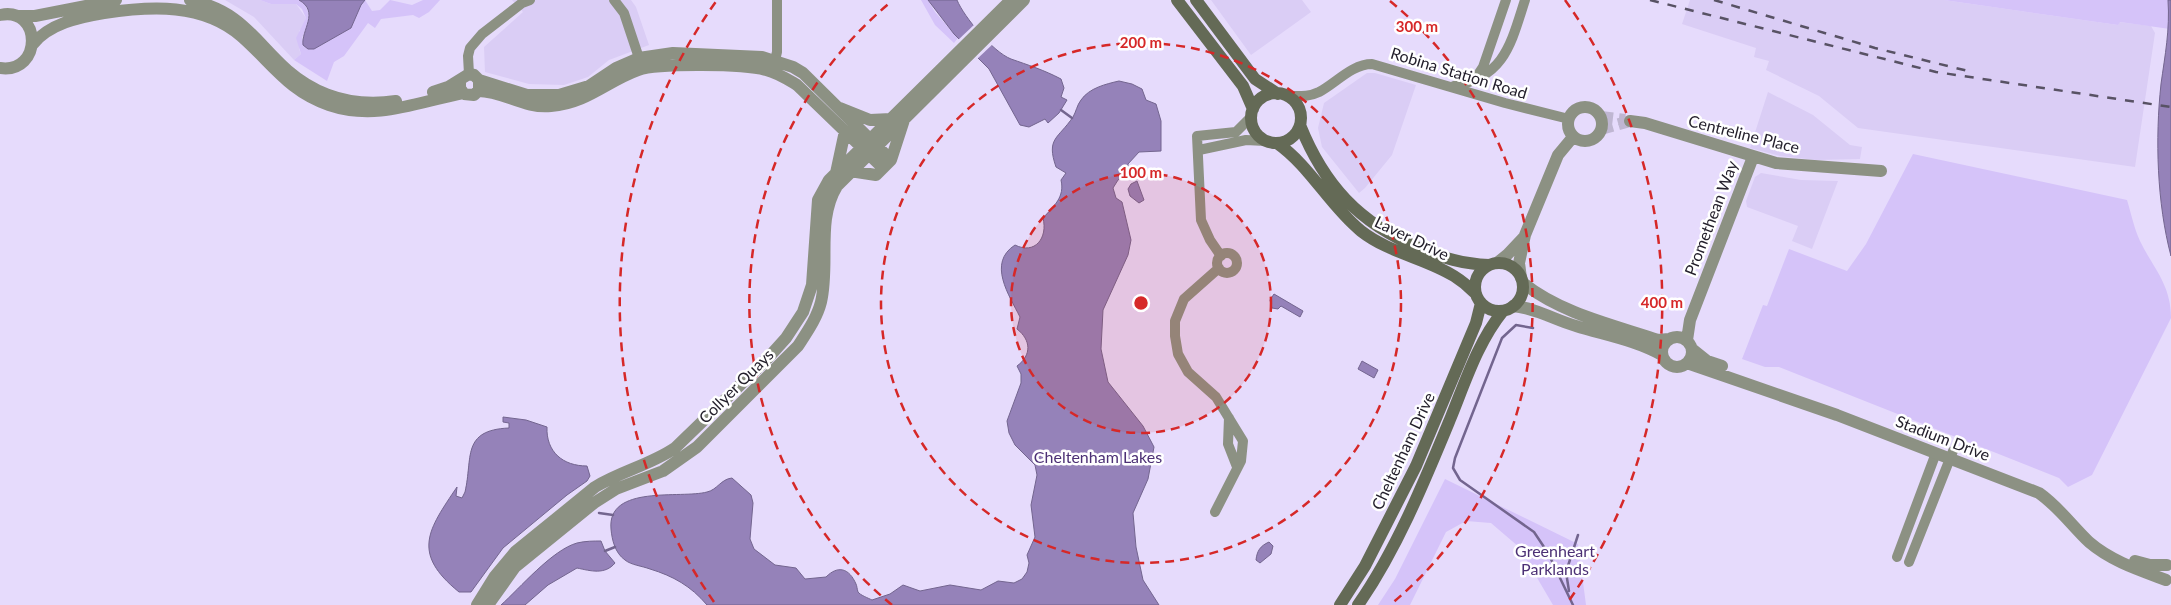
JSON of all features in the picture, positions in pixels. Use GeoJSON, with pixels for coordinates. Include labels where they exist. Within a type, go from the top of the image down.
{"type":"FeatureCollection","features":[{"type":"Feature","properties":{"kind":"main road"},"geometry":{"type":"LineString","coordinates":[[1177,0],[1243,86],[1256,133],[1271,142],[1292,138],[1300,125],[1300,111],[1283,95],[1256,79],[1196,0]]}},
{"type":"Feature","properties":{"kind":"main road"},"geometry":{"type":"LineString","coordinates":[[1252,113],[1263,98],[1283,95]]}},
{"type":"Feature","properties":{"kind":"main road","name":"Laver Drive"},"geometry":{"type":"LineString","coordinates":[[1300,125],[1318,164],[1348,203],[1374,225],[1390,235],[1450,260],[1493,264]]}},
{"type":"Feature","properties":{"kind":"main road","name":"Laver Drive"},"geometry":{"type":"LineString","coordinates":[[1271,142],[1302,164],[1342,214],[1363,232],[1385,245],[1455,276],[1478,298]]}},
{"type":"Feature","properties":{"kind":"main road"},"geometry":{"type":"LineString","coordinates":[[1493,264],[1512,266],[1522,280],[1521,296],[1508,308],[1487,308],[1478,298],[1478,274],[1493,264]]}},
{"type":"Feature","properties":{"kind":"main road","name":"Cheltenham Drive"},"geometry":{"type":"LineString","coordinates":[[1341,604],[1369,559],[1424,449],[1476,323],[1478,298]]}},
{"type":"Feature","properties":{"kind":"main road","name":"Cheltenham Drive"},"geometry":{"type":"LineString","coordinates":[[1358,605],[1394,542],[1436,453],[1482,341],[1508,308]]}},
{"type":"Feature","properties":{"kind":"street"},"geometry":{"type":"LineString","coordinates":[[5,14],[35,16],[116,0]]}},
{"type":"Feature","properties":{"kind":"street"},"geometry":{"type":"LineString","coordinates":[[190,0],[214,7],[236,20],[252,32],[274,57],[299,79],[314,89],[341,99],[370,104],[401,100],[448,87],[470,84],[528,95],[559,96],[589,86],[616,68],[639,58],[673,53],[752,55],[775,60],[803,73],[836,106],[869,147],[887,164]]}},
{"type":"Feature","properties":{"kind":"street"},"geometry":{"type":"LineString","coordinates":[[470,84],[468,52],[474,43],[522,3],[530,0]]}},
{"type":"Feature","properties":{"kind":"street"},"geometry":{"type":"LineString","coordinates":[[614,0],[624,14],[633,35],[639,58]]}},
{"type":"Feature","properties":{"kind":"street"},"geometry":{"type":"LineString","coordinates":[[775,60],[777,52],[777,0]]}},
{"type":"Feature","properties":{"kind":"street"},"geometry":{"type":"LineString","coordinates":[[991,26],[1011,0]]}},
{"type":"Feature","properties":{"kind":"street"},"geometry":{"type":"LineString","coordinates":[[961,56],[991,26],[1024,0]]}},
{"type":"Feature","properties":{"kind":"street"},"geometry":{"type":"LineString","coordinates":[[1475,80],[1487,56],[1506,0]]}},
{"type":"Feature","properties":{"kind":"street"},"geometry":{"type":"LineString","coordinates":[[1453,86],[1475,80],[1492,71],[1503,59],[1525,0]]}},
{"type":"Feature","properties":{"kind":"street"},"geometry":{"type":"LineString","coordinates":[[0,68],[14,68],[22,62],[29,55],[33,44],[40,35],[49,29],[92,15],[176,4],[226,25],[241,35],[290,84],[329,105],[352,111],[381,112],[470,84],[526,106],[549,107],[585,98],[627,75],[646,68],[670,66],[753,67],[782,75],[797,85],[845,131],[869,147]]}},
{"type":"Feature","properties":{"kind":"street"},"geometry":{"type":"LineString","coordinates":[[5,14],[29,28],[33,44]]}},
{"type":"Feature","properties":{"kind":"street","name":"Collyer Quays"},"geometry":{"type":"LineString","coordinates":[[477,605],[506,561],[522,545],[595,487],[662,458],[675,448],[786,338],[803,312],[808,299],[813,273],[818,200],[823,189],[836,173],[905,118],[961,56]]}},
{"type":"Feature","properties":{"kind":"street","name":"Collyer Quays"},"geometry":{"type":"LineString","coordinates":[[488,605],[515,567],[594,503],[616,489],[663,471],[697,447],[798,346],[812,324],[821,303],[828,203],[837,186],[890,119],[961,56]]}},
{"type":"Feature","properties":{"kind":"street","name":"Robina Station Road"},"geometry":{"type":"LineString","coordinates":[[1283,95],[1301,97],[1318,92],[1356,68],[1366,64],[1380,64],[1505,103],[1569,119]]}},
{"type":"Feature","properties":{"kind":"street"},"geometry":{"type":"LineString","coordinates":[[836,106],[870,120],[890,119]]}},
{"type":"Feature","properties":{"kind":"street"},"geometry":{"type":"LineString","coordinates":[[1587,107],[1596,111],[1600,117],[1601,130],[1598,136],[1592,140],[1578,139],[1568,129],[1569,119],[1578,109],[1587,107]]}},
{"type":"Feature","properties":{"kind":"street"},"geometry":{"type":"LineString","coordinates":[[1221,256],[1210,240],[1201,220],[1197,136],[1236,132],[1252,113]]}},
{"type":"Feature","properties":{"kind":"street"},"geometry":{"type":"LineString","coordinates":[[850,171],[876,174],[887,164],[905,118]]}},
{"type":"Feature","properties":{"kind":"street","name":"Centreline Place"},"geometry":{"type":"LineString","coordinates":[[1630,121],[1645,123],[1753,157],[1800,166],[1881,171]]}},
{"type":"Feature","properties":{"kind":"street"},"geometry":{"type":"LineString","coordinates":[[836,173],[845,131]]}},
{"type":"Feature","properties":{"kind":"street"},"geometry":{"type":"LineString","coordinates":[[1522,280],[1519,263],[1525,235],[1558,155],[1578,139]]}},
{"type":"Feature","properties":{"kind":"street"},"geometry":{"type":"LineString","coordinates":[[1199,150],[1246,140],[1271,142]]}},
{"type":"Feature","properties":{"kind":"street","name":"Promethean Way"},"geometry":{"type":"LineString","coordinates":[[1681,341],[1753,157]]}},
{"type":"Feature","properties":{"kind":"street"},"geometry":{"type":"LineString","coordinates":[[1493,264],[1507,255],[1525,235]]}},
{"type":"Feature","properties":{"kind":"street"},"geometry":{"type":"LineString","coordinates":[[1226,253],[1232,255],[1236,260],[1236,266],[1233,271],[1227,273],[1219,268],[1217,263],[1221,256],[1226,253]]}},
{"type":"Feature","properties":{"kind":"street"},"geometry":{"type":"LineString","coordinates":[[1214,512],[1243,454],[1243,440],[1216,397],[1188,372],[1178,354],[1175,321],[1184,299],[1219,268]]}},
{"type":"Feature","properties":{"kind":"street","name":"Stadium Drive"},"geometry":{"type":"LineString","coordinates":[[1522,280],[1544,298],[1581,313],[1658,340],[1681,341],[1707,361],[1952,455],[2049,489],[2066,504],[2093,535],[2124,556],[2150,565],[2169,563]]}},
{"type":"Feature","properties":{"kind":"street"},"geometry":{"type":"LineString","coordinates":[[1508,308],[1525,307],[1575,326],[1615,336],[1649,348],[1662,355]]}},
{"type":"Feature","properties":{"kind":"street"},"geometry":{"type":"LineString","coordinates":[[1681,341],[1692,354],[1687,364],[1674,367],[1666,364],[1662,355],[1663,346],[1681,341]]}},
{"type":"Feature","properties":{"kind":"street","name":"Stadium Drive"},"geometry":{"type":"LineString","coordinates":[[1687,364],[1773,392],[1936,453],[1952,455],[2039,493],[2052,502],[2094,545],[2121,563],[2168,582]]}},
{"type":"Feature","properties":{"kind":"street"},"geometry":{"type":"LineString","coordinates":[[1228,418],[1228,444],[1237,467]]}},
{"type":"Feature","properties":{"kind":"street"},"geometry":{"type":"LineString","coordinates":[[1897,557],[1936,453]]}},
{"type":"Feature","properties":{"kind":"street"},"geometry":{"type":"LineString","coordinates":[[1909,562],[1952,455]]}},
{"type":"Feature","properties":{"kind":"street"},"geometry":{"type":"LineString","coordinates":[[1918,501],[1932,506]]}},
{"type":"Feature","properties":{"kind":"street"},"geometry":{"type":"LineString","coordinates":[[2168,582],[2164,572],[2169,563]]}},
{"type":"Feature","properties":{"kind":"shaded area"},"geometry":{"type":"Polygon","coordinates":[[[225,0],[260,0],[271,4],[296,4],[306,18],[303,27],[299,31],[299,49],[301,54],[294,60],[254,17],[225,0]]]}},
{"type":"Feature","properties":{"kind":"shaded area"},"geometry":{"type":"Polygon","coordinates":[[[299,0],[365,0],[351,28],[314,49],[308,49],[303,45],[303,39],[309,16],[308,10],[299,0]]]}},
{"type":"Feature","properties":{"kind":"shaded area"},"geometry":{"type":"Polygon","coordinates":[[[512,0],[631,0],[636,7],[649,45],[609,60],[588,77],[564,85],[529,84],[485,72],[484,47],[523,12],[512,0]]]}},
{"type":"Feature","properties":{"kind":"shaded area"},"geometry":{"type":"Polygon","coordinates":[[[928,0],[957,0],[972,24],[996,49],[1011,59],[1061,79],[1064,88],[1061,97],[1067,100],[1059,113],[1048,123],[1045,119],[1029,127],[1020,125],[989,69],[954,34],[928,0]]]}},
{"type":"Feature","properties":{"kind":"shaded area"},"geometry":{"type":"Polygon","coordinates":[[[1211,0],[1302,0],[1311,12],[1251,55],[1211,0]]]}},
{"type":"Feature","properties":{"kind":"shaded area"},"geometry":{"type":"Polygon","coordinates":[[[1690,0],[1944,0],[2118,25],[2119,22],[2151,26],[2155,33],[2135,167],[1858,128],[1819,96],[1766,70],[1769,61],[1754,57],[1756,48],[1682,24],[1690,0]]]}},
{"type":"Feature","properties":{"kind":"shaded area"},"geometry":{"type":"Polygon","coordinates":[[[2168,0],[2171,0],[2171,256],[2166,236],[2158,171],[2159,105],[2168,32],[2168,0]]]}},
{"type":"Feature","properties":{"kind":"shaded area"},"geometry":{"type":"Polygon","coordinates":[[[1367,73],[1375,73],[1416,85],[1392,155],[1359,193],[1322,147],[1318,128],[1324,103],[1367,73]]]}},
{"type":"Feature","properties":{"kind":"shaded area","name":"Cheltenham Lakes"},"geometry":{"type":"Polygon","coordinates":[[[1119,81],[1142,89],[1146,100],[1156,104],[1161,121],[1161,151],[1139,152],[1128,164],[1128,172],[1118,180],[1113,188],[1116,198],[1122,202],[1131,240],[1128,255],[1103,310],[1101,349],[1108,382],[1143,426],[1154,447],[1148,479],[1133,513],[1136,547],[1143,580],[1159,605],[707,605],[695,592],[674,578],[627,562],[619,554],[612,538],[611,529],[613,515],[621,505],[633,499],[648,496],[707,492],[725,480],[732,478],[751,495],[753,503],[750,539],[754,549],[775,565],[796,568],[805,579],[826,577],[830,573],[843,570],[850,574],[858,592],[872,600],[890,594],[903,585],[920,591],[950,585],[981,590],[998,581],[1014,583],[1022,579],[1027,572],[1029,563],[1027,555],[1035,537],[1031,505],[1037,475],[1035,465],[1015,445],[1009,433],[1007,421],[1021,383],[1021,374],[1017,366],[1022,362],[1028,348],[1025,338],[1017,329],[1020,317],[1003,280],[1002,261],[1007,252],[1015,245],[1029,248],[1038,243],[1042,238],[1044,232],[1043,218],[1055,205],[1060,196],[1061,180],[1066,173],[1056,167],[1052,150],[1055,139],[1073,117],[1078,104],[1088,92],[1119,81]]]}},
{"type":"Feature","properties":{"kind":"shaded area"},"geometry":{"type":"Polygon","coordinates":[[[1768,92],[1813,115],[1850,145],[1862,147],[1860,159],[1816,160],[1780,156],[1750,148],[1768,92]]]}},
{"type":"Feature","properties":{"kind":"shaded area"},"geometry":{"type":"Polygon","coordinates":[[[1761,173],[1801,180],[1838,181],[1812,249],[1792,241],[1798,226],[1747,207],[1746,201],[1755,177],[1761,173]]]}},
{"type":"Feature","properties":{"kind":"shaded area"},"geometry":{"type":"Polygon","coordinates":[[[1137,181],[1144,200],[1139,203],[1130,196],[1128,189],[1131,184],[1137,181]]]}},
{"type":"Feature","properties":{"kind":"shaded area"},"geometry":{"type":"Polygon","coordinates":[[[1274,294],[1303,311],[1300,317],[1281,306],[1278,309],[1272,308],[1270,300],[1274,294]]]}},
{"type":"Feature","properties":{"kind":"shaded area"},"geometry":{"type":"Polygon","coordinates":[[[1362,361],[1378,370],[1374,378],[1358,369],[1362,361]]]}},
{"type":"Feature","properties":{"kind":"shaded area"},"geometry":{"type":"Polygon","coordinates":[[[503,417],[526,420],[547,427],[549,444],[558,456],[570,463],[587,466],[590,476],[587,481],[567,495],[503,548],[471,592],[459,592],[434,565],[429,541],[432,529],[457,487],[456,496],[462,498],[465,492],[470,457],[476,440],[483,434],[494,430],[509,428],[509,423],[503,422],[503,417]]]}},
{"type":"Feature","properties":{"kind":"shaded area"},"geometry":{"type":"Polygon","coordinates":[[[601,541],[605,551],[615,563],[611,567],[602,571],[577,568],[548,585],[525,605],[501,605],[557,553],[577,543],[601,541]]]}},
{"type":"Feature","properties":{"kind":"shaded area"},"geometry":{"type":"Polygon","coordinates":[[[1269,542],[1273,546],[1271,554],[1260,563],[1256,560],[1258,551],[1269,542]]]}},
{"type":"Feature","properties":{"kind":"green space"},"geometry":{"type":"Polygon","coordinates":[[[260,0],[299,0],[304,4],[307,8],[308,18],[302,38],[308,49],[314,49],[351,28],[365,0],[372,11],[380,10],[390,0],[412,5],[423,0],[440,0],[429,12],[419,18],[413,15],[381,19],[375,28],[368,23],[344,56],[334,62],[327,81],[294,60],[301,54],[296,38],[306,18],[302,9],[296,4],[271,4],[260,0]]]}},
{"type":"Feature","properties":{"kind":"green space"},"geometry":{"type":"Polygon","coordinates":[[[921,0],[928,0],[935,12],[958,38],[954,43],[935,25],[921,0]]]}},
{"type":"Feature","properties":{"kind":"green space"},"geometry":{"type":"Polygon","coordinates":[[[1944,0],[2168,0],[2170,29],[2120,22],[2118,25],[1944,0]]]}},
{"type":"Feature","properties":{"kind":"green space"},"geometry":{"type":"Polygon","coordinates":[[[1913,154],[2127,200],[2140,241],[2165,286],[2171,318],[2092,475],[2068,487],[2059,478],[1779,367],[1765,367],[1742,359],[1763,305],[1767,306],[1789,249],[1847,271],[1866,244],[1913,154]]]}},
{"type":"Feature","properties":{"kind":"green space","name":"Greenheart Parklands"},"geometry":{"type":"Polygon","coordinates":[[[1445,479],[1578,544],[1586,605],[1553,605],[1519,547],[1491,523],[1466,521],[1446,532],[1410,605],[1378,605],[1395,579],[1445,479]]]}},
{"type":"Feature","properties":{"kind":"pier"},"geometry":{"type":"Polygon","coordinates":[[[976,23],[994,43],[976,60],[957,41],[976,23]]]}},
{"type":"Feature","properties":{"kind":"waterway"},"geometry":{"type":"LineString","coordinates":[[1061,110],[1072,118]]}},
{"type":"Feature","properties":{"kind":"waterway"},"geometry":{"type":"LineString","coordinates":[[1533,328],[1516,325],[1502,338],[1455,458],[1453,468],[1460,480],[1534,532],[1548,553],[1573,605]]}},
{"type":"Feature","properties":{"kind":"waterway"},"geometry":{"type":"LineString","coordinates":[[599,513],[613,515]]}},
{"type":"Feature","properties":{"kind":"waterway"},"geometry":{"type":"LineString","coordinates":[[1569,591],[1566,572],[1578,535]]}},
{"type":"Feature","properties":{"kind":"waterway"},"geometry":{"type":"LineString","coordinates":[[605,551],[615,547]]}},
{"type":"Feature","properties":{"kind":"tunnel"},"geometry":{"type":"LineString","coordinates":[[1601,117],[1625,120]]}},
{"type":"Feature","properties":{"kind":"tunnel"},"geometry":{"type":"LineString","coordinates":[[1601,129],[1630,121]]}},
{"type":"Feature","properties":{"kind":"railway"},"geometry":{"type":"LineString","coordinates":[[1650,0],[1936,72],[2171,107]]}},
{"type":"Feature","properties":{"kind":"railway"},"geometry":{"type":"LineString","coordinates":[[1714,0],[1875,48],[1968,71]]}}]}
